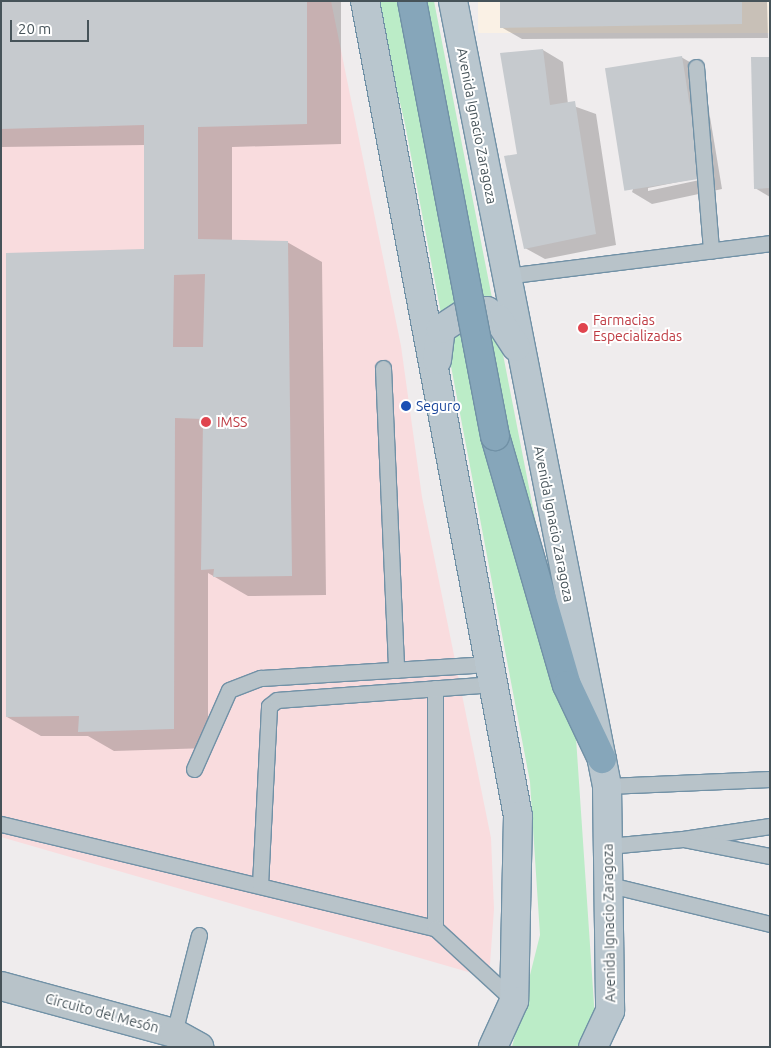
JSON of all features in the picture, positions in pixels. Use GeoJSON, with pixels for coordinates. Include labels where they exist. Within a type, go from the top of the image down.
{"type":"FeatureCollection","features":[{"type":"Feature","properties":{"kind":"highway"},"geometry":{"type":"LineString","coordinates":[[412,1],[495,436],[515,513],[567,686],[602,759]]}},
{"type":"Feature","properties":{"kind":"main road"},"geometry":{"type":"LineString","coordinates":[[365,1],[518,816],[514,1000],[493,1047]]}},
{"type":"Feature","properties":{"kind":"main road","name":"Avenida Ignacio Zaragoza"},"geometry":{"type":"LineString","coordinates":[[453,1],[519,352],[607,786],[610,885],[610,1011],[594,1047]]}},
{"type":"Feature","properties":{"kind":"main road"},"geometry":{"type":"LineString","coordinates":[[440,393],[437,342],[442,329],[459,314],[487,311],[502,324],[519,352]]}},
{"type":"Feature","properties":{"kind":"street","name":"Circuito del Mesón"},"geometry":{"type":"LineString","coordinates":[[1,986],[174,1033],[199,1047]]}},
{"type":"Feature","properties":{"kind":"lane"},"geometry":{"type":"LineString","coordinates":[[696,67],[712,250]]}},
{"type":"Feature","properties":{"kind":"lane"},"geometry":{"type":"LineString","coordinates":[[506,276],[770,243]]}},
{"type":"Feature","properties":{"kind":"lane"},"geometry":{"type":"LineString","coordinates":[[382,368],[396,670]]}},
{"type":"Feature","properties":{"kind":"lane"},"geometry":{"type":"LineString","coordinates":[[194,769],[229,690],[261,678],[396,670],[492,674]]}},
{"type":"Feature","properties":{"kind":"lane"},"geometry":{"type":"LineString","coordinates":[[260,885],[269,706],[277,700],[435,688],[492,674]]}},
{"type":"Feature","properties":{"kind":"lane"},"geometry":{"type":"LineString","coordinates":[[435,688],[435,928]]}},
{"type":"Feature","properties":{"kind":"lane"},"geometry":{"type":"LineString","coordinates":[[607,786],[770,779]]}},
{"type":"Feature","properties":{"kind":"lane"},"geometry":{"type":"LineString","coordinates":[[1,824],[435,928],[514,1000]]}},
{"type":"Feature","properties":{"kind":"lane"},"geometry":{"type":"LineString","coordinates":[[608,846],[683,839],[770,826]]}},
{"type":"Feature","properties":{"kind":"lane"},"geometry":{"type":"LineString","coordinates":[[683,839],[770,856]]}},
{"type":"Feature","properties":{"kind":"lane"},"geometry":{"type":"LineString","coordinates":[[610,885],[770,924]]}},
{"type":"Feature","properties":{"kind":"lane"},"geometry":{"type":"LineString","coordinates":[[174,1033],[199,935]]}},
{"type":"Feature","properties":{"kind":"shaded area","name":"IMSS"},"geometry":{"type":"Polygon","coordinates":[[[1,1],[331,1],[401,346],[422,497],[491,838],[494,909],[489,978],[1,837],[1,1]]]}},
{"type":"Feature","properties":{"kind":"shaded area"},"geometry":{"type":"Polygon","coordinates":[[[478,1],[770,1],[770,33],[478,33],[478,1]]]}},
{"type":"Feature","properties":{"kind":"green space"},"geometry":{"type":"Polygon","coordinates":[[[376,1],[434,1],[575,723],[595,1019],[584,1047],[512,1047],[540,935],[530,782],[405,124],[376,1]]]}},
{"type":"Feature","properties":{"kind":"building","name":"IMSS"},"geometry":{"type":"Polygon","coordinates":[[[1,1],[307,1],[307,124],[198,127],[198,239],[288,241],[292,576],[213,577],[214,569],[201,570],[203,419],[175,418],[174,729],[78,732],[79,716],[6,717],[6,253],[144,249],[144,125],[1,129],[1,1]],[[205,274],[174,275],[173,347],[203,347],[205,274]]]}},
{"type":"Feature","properties":{"kind":"building"},"geometry":{"type":"Polygon","coordinates":[[[500,1],[742,1],[742,24],[500,28],[500,1]]]}},
{"type":"Feature","properties":{"kind":"building"},"geometry":{"type":"Polygon","coordinates":[[[543,49],[550,105],[575,101],[596,234],[524,249],[504,156],[517,154],[500,53],[543,49]]]}},
{"type":"Feature","properties":{"kind":"building"},"geometry":{"type":"Polygon","coordinates":[[[682,56],[701,178],[624,191],[605,68],[682,56]]]}},
{"type":"Feature","properties":{"kind":"building"},"geometry":{"type":"Polygon","coordinates":[[[751,57],[770,57],[770,188],[754,189],[751,57]]]}},
{"type":"Feature","properties":{"kind":"place","name":"Farmacias Especializadas"},"geometry":{"type":"Point","coordinates":[583,328]}},
{"type":"Feature","properties":{"kind":"place","name":"Seguro"},"geometry":{"type":"Point","coordinates":[406,406]}},
{"type":"Feature","properties":{"kind":"place","name":"IMSS"},"geometry":{"type":"Point","coordinates":[206,422]}}]}
